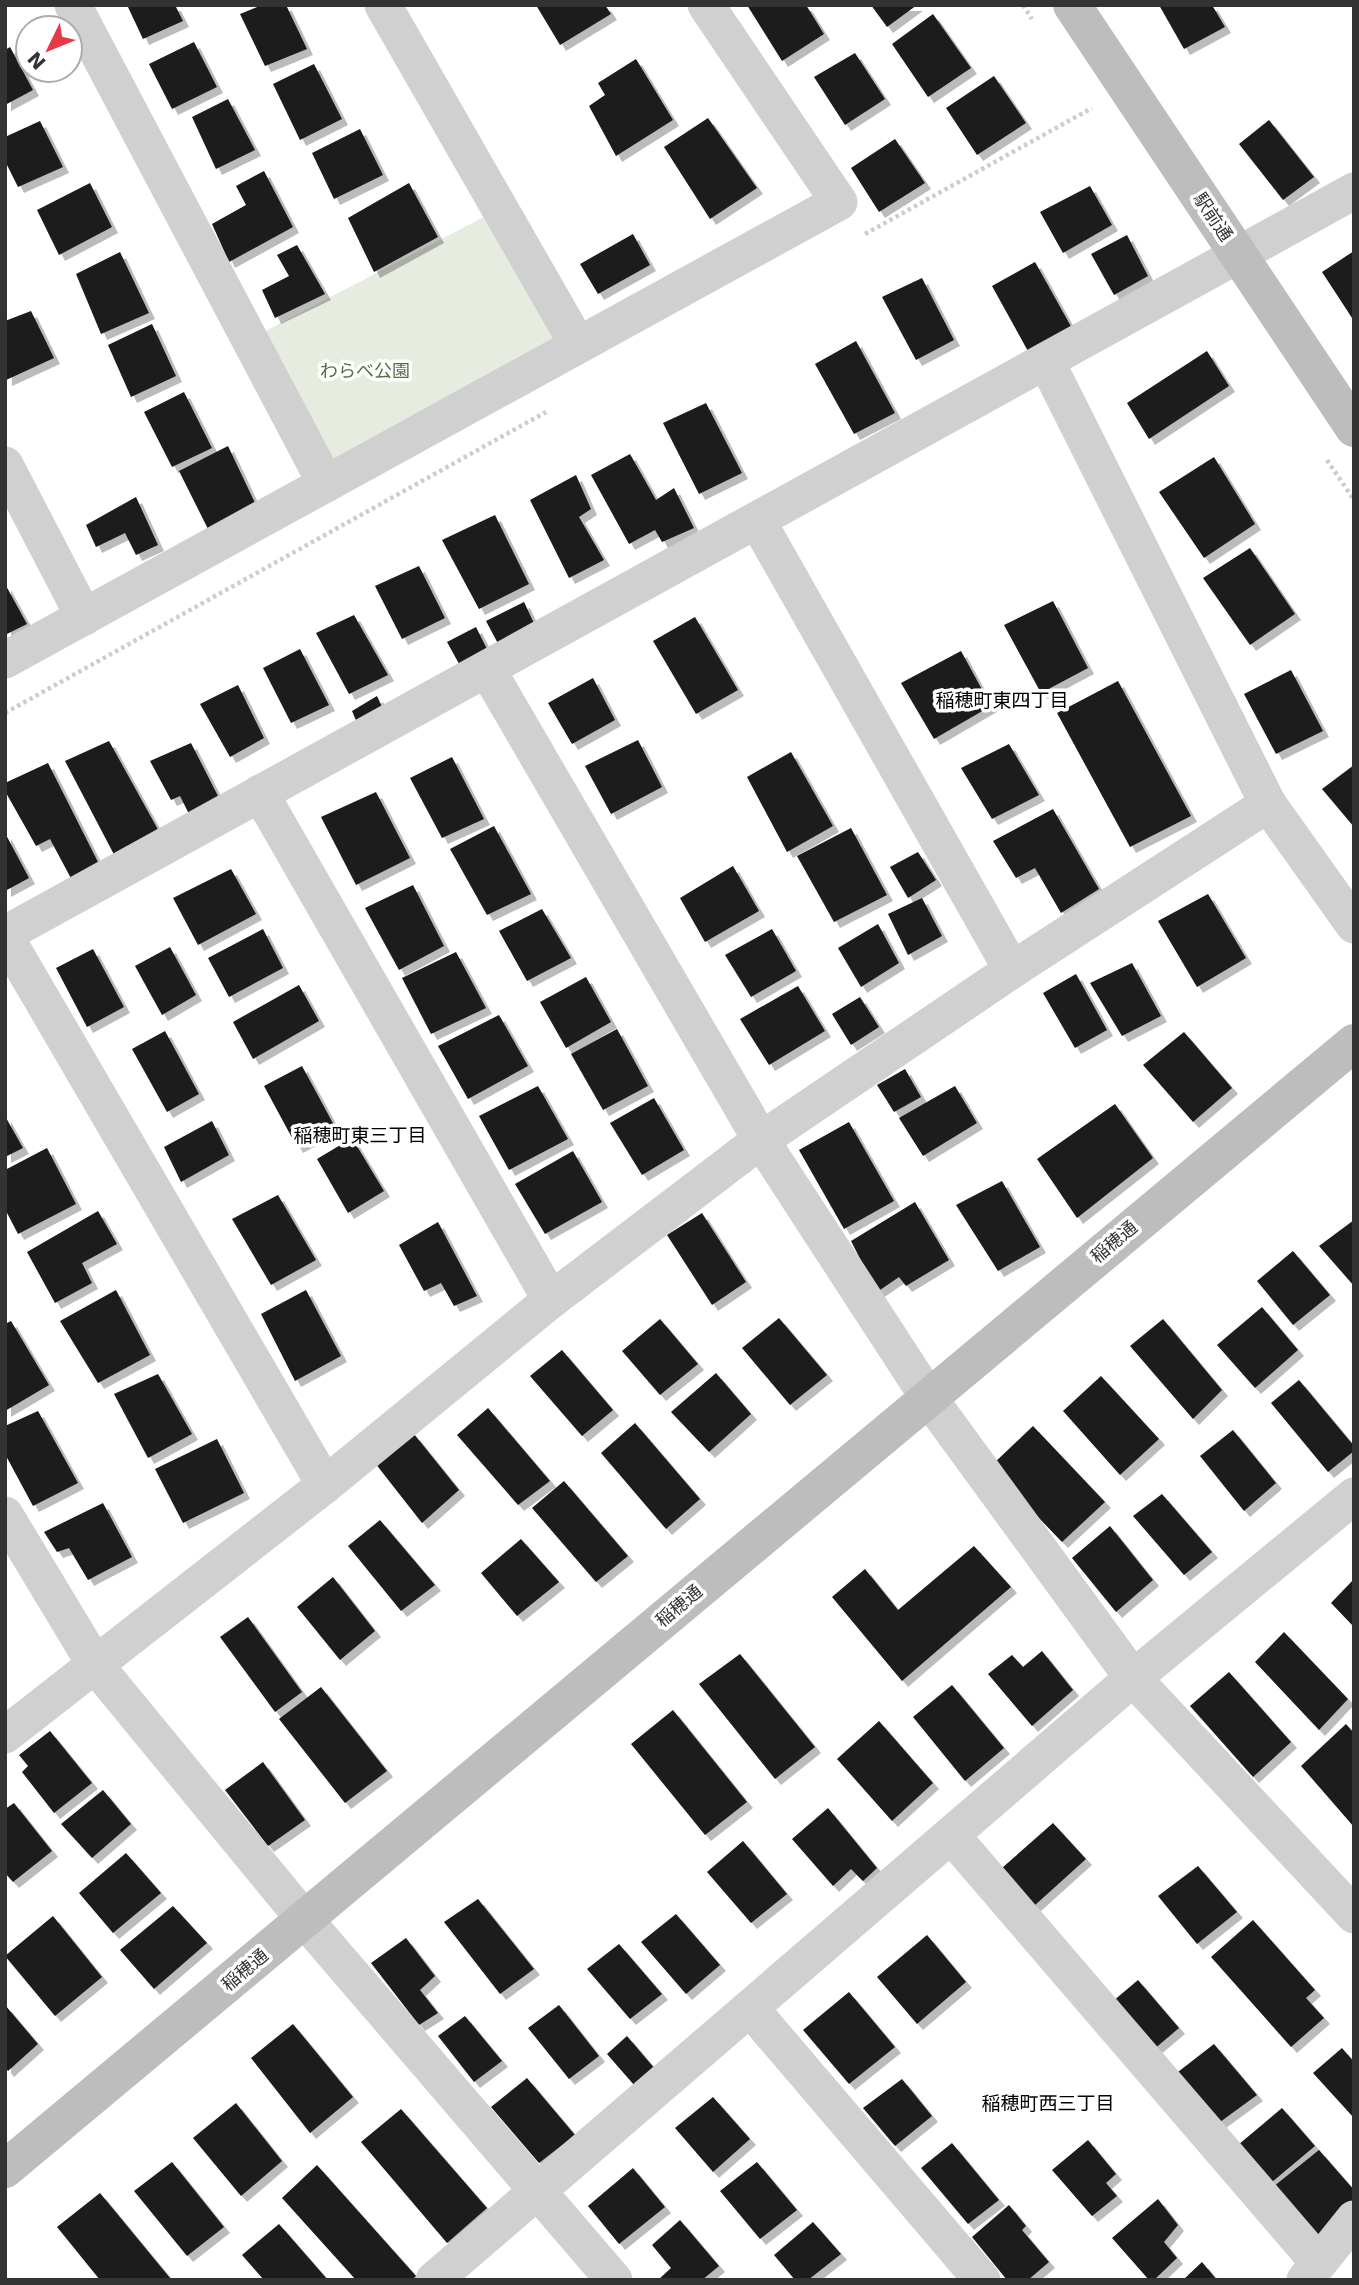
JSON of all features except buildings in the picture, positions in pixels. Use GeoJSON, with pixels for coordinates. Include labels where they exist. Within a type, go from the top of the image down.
{"type":"FeatureCollection","features":[{"type":"Feature","properties":{"kind":"street"},"geometry":{"type":"LineString","coordinates":[[73,5],[326,484]]}},
{"type":"Feature","properties":{"kind":"street"},"geometry":{"type":"LineString","coordinates":[[383,5],[578,345]]}},
{"type":"Feature","properties":{"kind":"street"},"geometry":{"type":"LineString","coordinates":[[5,660],[839,202],[706,5]]}},
{"type":"Feature","properties":{"kind":"street","name":"駅前通"},"geometry":{"type":"LineString","coordinates":[[1072,5],[1354,428]]}},
{"type":"Feature","properties":{"kind":"street"},"geometry":{"type":"LineString","coordinates":[[325,1485],[5,935],[1354,191]]}},
{"type":"Feature","properties":{"kind":"street"},"geometry":{"type":"LineString","coordinates":[[1046,360],[1268,804],[1354,925]]}},
{"type":"Feature","properties":{"kind":"street"},"geometry":{"type":"LineString","coordinates":[[5,465],[84,617]]}},
{"type":"Feature","properties":{"kind":"street"},"geometry":{"type":"LineString","coordinates":[[757,520],[1012,970]]}},
{"type":"Feature","properties":{"kind":"street"},"geometry":{"type":"LineString","coordinates":[[487,669],[761,1140],[928,1398],[1133,1678],[1354,1915]]}},
{"type":"Feature","properties":{"kind":"street"},"geometry":{"type":"LineString","coordinates":[[260,793],[551,1300]]}},
{"type":"Feature","properties":{"kind":"street"},"geometry":{"type":"LineString","coordinates":[[5,1735],[325,1485],[551,1300],[761,1140],[1012,970],[1268,804]]}},
{"type":"Feature","properties":{"kind":"street","name":"稲穂通"},"geometry":{"type":"LineString","coordinates":[[5,2169],[1354,1043]]}},
{"type":"Feature","properties":{"kind":"street"},"geometry":{"type":"LineString","coordinates":[[434,2280],[1133,1678],[1354,1496]]}},
{"type":"Feature","properties":{"kind":"street"},"geometry":{"type":"LineString","coordinates":[[5,1516],[96,1666],[305,1920],[614,2280]]}},
{"type":"Feature","properties":{"kind":"street"},"geometry":{"type":"LineString","coordinates":[[951,1835],[1312,2271],[1354,2219]]}},
{"type":"Feature","properties":{"kind":"street"},"geometry":{"type":"LineString","coordinates":[[750,2008],[982,2280]]}},
{"type":"Feature","properties":{"kind":"green space","name":"わらべ公園"},"geometry":{"type":"Polygon","coordinates":[[[499,209],[578,345],[326,484],[250,339],[499,209]]]}},
{"type":"Feature","properties":{"kind":"district","name":"稲穂町東四丁目"},"geometry":{"type":"Point","coordinates":[1002,700]}},
{"type":"Feature","properties":{"kind":"district","name":"稲穂町東三丁目"},"geometry":{"type":"Point","coordinates":[360,1135]}},
{"type":"Feature","properties":{"kind":"district","name":"稲穂町西三丁目"},"geometry":{"type":"Point","coordinates":[1048,2103]}}]}
